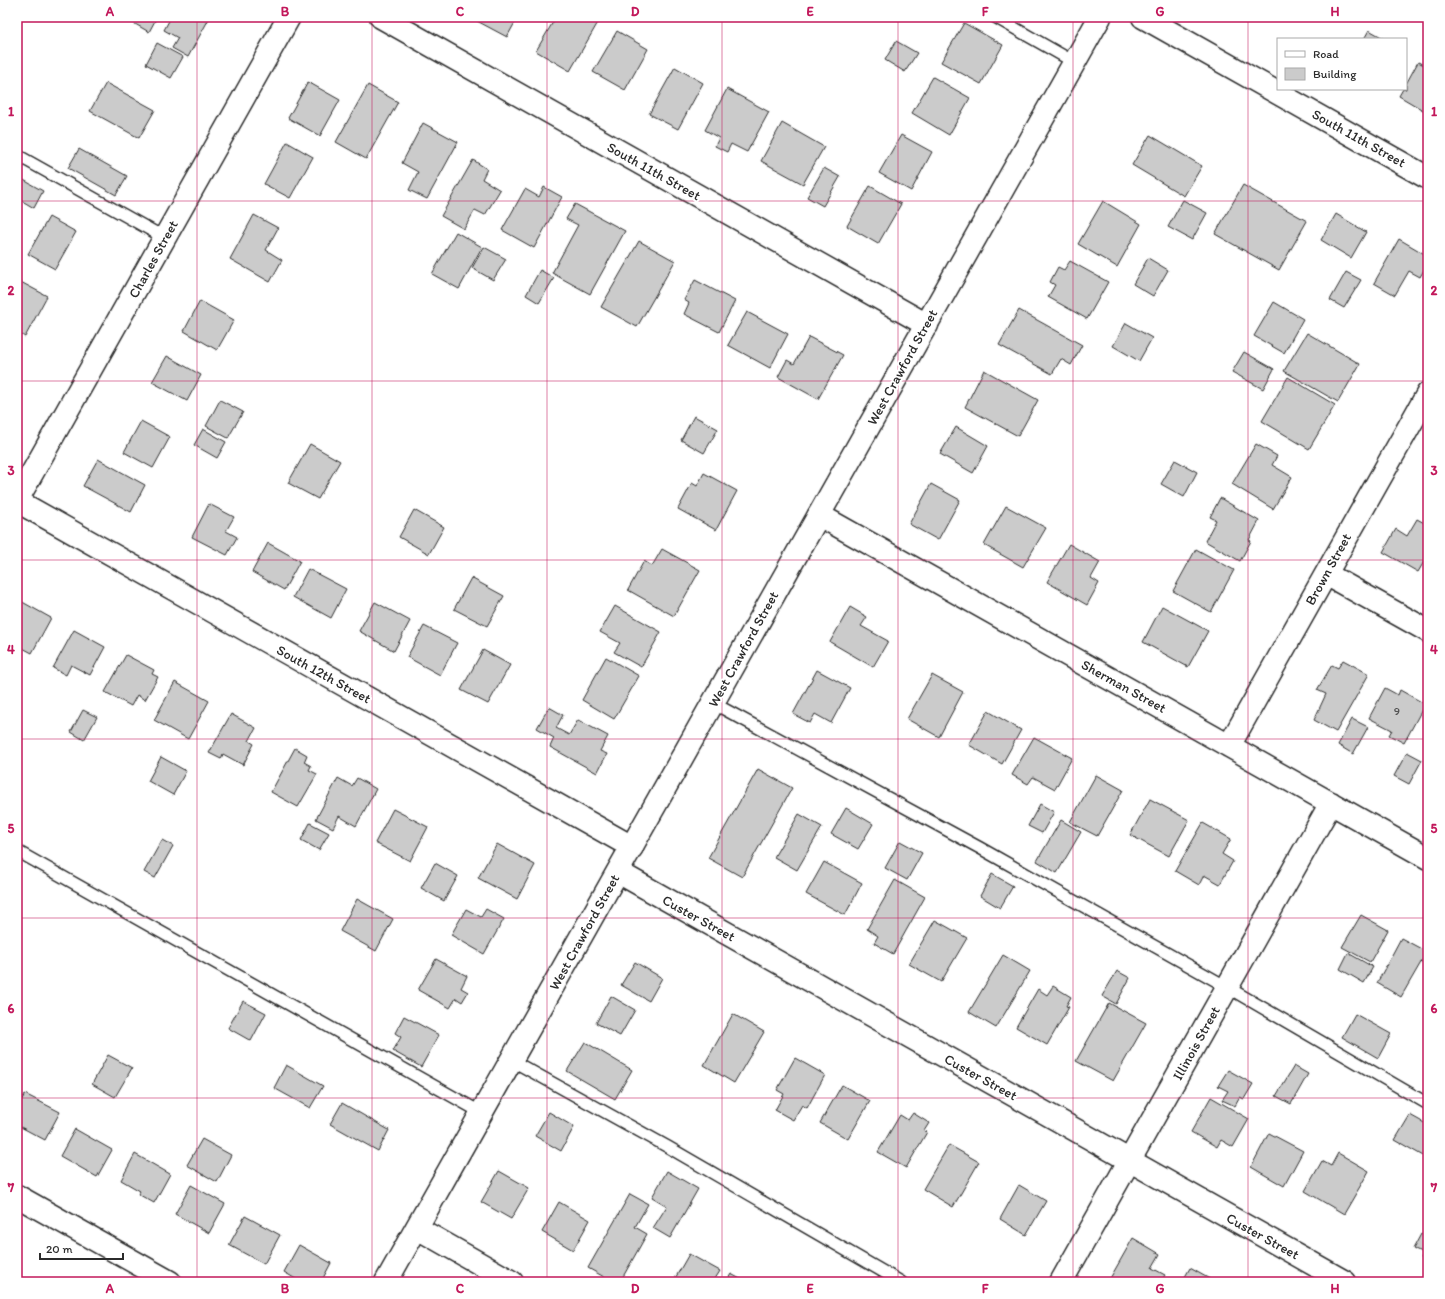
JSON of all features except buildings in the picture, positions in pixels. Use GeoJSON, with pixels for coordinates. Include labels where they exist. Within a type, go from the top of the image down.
{"type":"FeatureCollection","features":[{"type":"Feature","properties":{"kind":"street","name":"Charles Street"},"geometry":{"type":"LineString","coordinates":[[17,500],[289,17]]}},
{"type":"Feature","properties":{"kind":"street","name":"South 11th Street"},"geometry":{"type":"LineString","coordinates":[[381,17],[926,324]]}},
{"type":"Feature","properties":{"kind":"street","name":"West Crawford Street"},"geometry":{"type":"LineString","coordinates":[[386,1282],[1100,17]]}},
{"type":"Feature","properties":{"kind":"street","name":"South 11th Street"},"geometry":{"type":"LineString","coordinates":[[1143,17],[1428,178]]}},
{"type":"Feature","properties":{"kind":"street","name":"Brown Street"},"geometry":{"type":"LineString","coordinates":[[1229,746],[1428,393]]}},
{"type":"Feature","properties":{"kind":"street","name":"South 12th Street"},"geometry":{"type":"LineString","coordinates":[[17,500],[632,847]]}},
{"type":"Feature","properties":{"kind":"street","name":"Sherman Street"},"geometry":{"type":"LineString","coordinates":[[819,514],[1428,858]]}},
{"type":"Feature","properties":{"kind":"street"},"geometry":{"type":"LineString","coordinates":[[1326,574],[1428,631]]}},
{"type":"Feature","properties":{"kind":"street","name":"Illinois Street"},"geometry":{"type":"LineString","coordinates":[[1061,1282],[1331,803]]}},
{"type":"Feature","properties":{"kind":"street","name":"Custer Street"},"geometry":{"type":"LineString","coordinates":[[618,872],[1345,1282]]}},
{"type":"Feature","properties":{"kind":"street"},"geometry":{"type":"LineString","coordinates":[[17,1196],[170,1282]]}},
{"type":"Feature","properties":{"kind":"street"},"geometry":{"type":"LineString","coordinates":[[417,1228],[512,1282]]}},
{"type":"Feature","properties":{"kind":"lane"},"geometry":{"type":"LineString","coordinates":[[995,17],[1074,62]]}},
{"type":"Feature","properties":{"kind":"lane"},"geometry":{"type":"LineString","coordinates":[[17,155],[165,238]]}},
{"type":"Feature","properties":{"kind":"lane"},"geometry":{"type":"LineString","coordinates":[[713,703],[980,848],[1227,987],[1428,1104]]}},
{"type":"Feature","properties":{"kind":"lane"},"geometry":{"type":"LineString","coordinates":[[17,851],[482,1113]]}},
{"type":"Feature","properties":{"kind":"lane"},"geometry":{"type":"LineString","coordinates":[[511,1060],[668,1147],[901,1282]]}}]}
